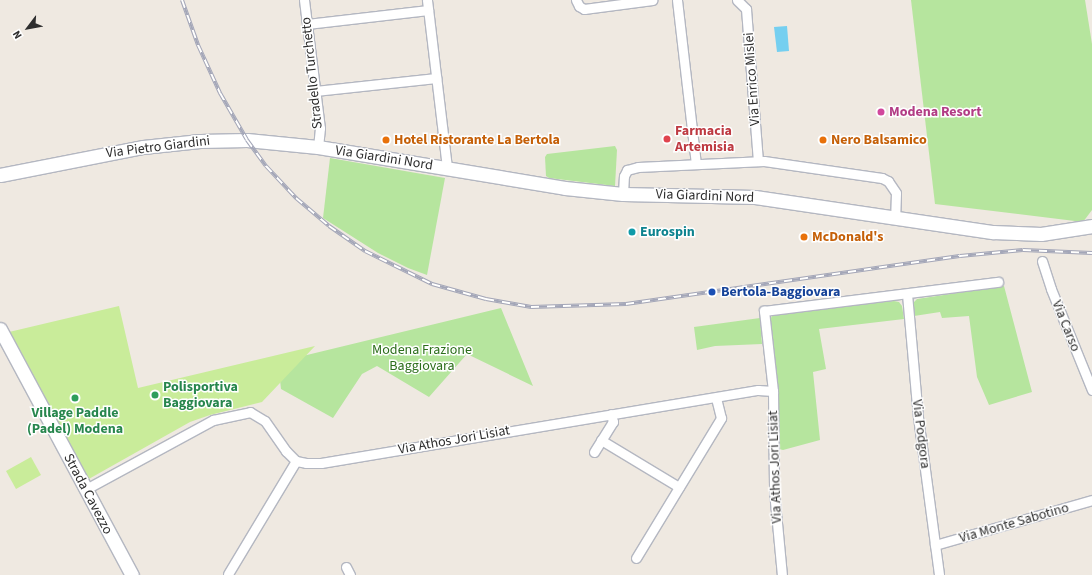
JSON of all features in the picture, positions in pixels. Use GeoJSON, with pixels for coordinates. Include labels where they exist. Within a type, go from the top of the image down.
{"type":"FeatureCollection","features":[{"type":"Feature","properties":{"kind":"main road","name":"Via Pietro Giardini"},"geometry":{"type":"LineString","coordinates":[[0,175],[143,147],[200,141],[247,140],[318,147]]}},
{"type":"Feature","properties":{"kind":"main road","name":"Via Giardini Nord"},"geometry":{"type":"LineString","coordinates":[[318,147],[534,184],[623,194],[755,197],[993,232],[1034,234],[1092,226]]}},
{"type":"Feature","properties":{"kind":"main road","name":"Strada Cavezzo"},"geometry":{"type":"LineString","coordinates":[[0,329],[132,575]]}},
{"type":"Feature","properties":{"kind":"street","name":"Stradello Turchetto"},"geometry":{"type":"LineString","coordinates":[[304,0],[320,128],[318,147]]}},
{"type":"Feature","properties":{"kind":"street"},"geometry":{"type":"LineString","coordinates":[[427,0],[447,168]]}},
{"type":"Feature","properties":{"kind":"street"},"geometry":{"type":"LineString","coordinates":[[576,0],[579,6],[584,9],[634,3],[635,1],[652,0]]}},
{"type":"Feature","properties":{"kind":"street"},"geometry":{"type":"LineString","coordinates":[[677,0],[696,164]]}},
{"type":"Feature","properties":{"kind":"street","name":"Via Enrico Mislei"},"geometry":{"type":"LineString","coordinates":[[737,0],[746,9],[758,162]]}},
{"type":"Feature","properties":{"kind":"street"},"geometry":{"type":"LineString","coordinates":[[307,24],[428,10]]}},
{"type":"Feature","properties":{"kind":"street"},"geometry":{"type":"LineString","coordinates":[[315,91],[436,78]]}},
{"type":"Feature","properties":{"kind":"street"},"geometry":{"type":"LineString","coordinates":[[623,194],[624,176],[627,170],[638,167],[758,162],[882,178],[888,181],[896,193],[895,217]]}},
{"type":"Feature","properties":{"kind":"street","name":"Via Carso"},"geometry":{"type":"LineString","coordinates":[[1042,261],[1051,289],[1092,390]]}},
{"type":"Feature","properties":{"kind":"street"},"geometry":{"type":"LineString","coordinates":[[773,392],[764,311],[998,282]]}},
{"type":"Feature","properties":{"kind":"street","name":"Via Podgora"},"geometry":{"type":"LineString","coordinates":[[907,294],[918,417],[940,575]]}},
{"type":"Feature","properties":{"kind":"street","name":"Via Athos Jori Lisiat"},"geometry":{"type":"LineString","coordinates":[[296,461],[320,463],[758,390],[773,392],[774,491],[782,575]]}},
{"type":"Feature","properties":{"kind":"street"},"geometry":{"type":"LineString","coordinates":[[636,558],[721,418],[716,398]]}},
{"type":"Feature","properties":{"kind":"street"},"geometry":{"type":"LineString","coordinates":[[86,490],[213,420],[250,412],[266,421],[286,451],[296,461],[228,574]]}},
{"type":"Feature","properties":{"kind":"street"},"geometry":{"type":"LineString","coordinates":[[594,452],[613,422],[611,414]]}},
{"type":"Feature","properties":{"kind":"street"},"geometry":{"type":"LineString","coordinates":[[601,440],[678,487]]}},
{"type":"Feature","properties":{"kind":"street","name":"Via Monte Sabotino"},"geometry":{"type":"LineString","coordinates":[[936,545],[1092,500]]}},
{"type":"Feature","properties":{"kind":"green space"},"geometry":{"type":"Polygon","coordinates":[[[911,0],[1085,0],[1092,44],[1092,210],[1083,222],[935,204],[911,0]]]}},
{"type":"Feature","properties":{"kind":"green space"},"geometry":{"type":"Polygon","coordinates":[[[615,146],[617,150],[615,186],[549,178],[546,176],[545,157],[547,154],[615,146]]]}},
{"type":"Feature","properties":{"kind":"green space"},"geometry":{"type":"Polygon","coordinates":[[[330,158],[445,178],[427,275],[408,268],[378,253],[323,218],[330,158]]]}},
{"type":"Feature","properties":{"kind":"green space"},"geometry":{"type":"Polygon","coordinates":[[[1004,286],[1032,392],[989,405],[977,377],[969,316],[942,318],[940,312],[914,316],[912,304],[917,299],[1004,286]]]}},
{"type":"Feature","properties":{"kind":"green space"},"geometry":{"type":"Polygon","coordinates":[[[894,301],[899,302],[902,306],[904,319],[819,329],[826,369],[813,372],[820,440],[783,450],[779,449],[776,445],[777,384],[770,319],[774,314],[894,301]]]}},
{"type":"Feature","properties":{"kind":"green space","name":"Polisportiva Baggiovara"},"geometry":{"type":"Polygon","coordinates":[[[119,306],[138,388],[315,346],[262,402],[210,415],[190,422],[87,480],[9,332],[119,306]]]}},
{"type":"Feature","properties":{"kind":"green space","name":"Modena Frazione Baggiovara"},"geometry":{"type":"Polygon","coordinates":[[[501,308],[533,386],[467,354],[429,397],[377,366],[362,374],[333,418],[281,389],[278,362],[501,308]]]}},
{"type":"Feature","properties":{"kind":"green space"},"geometry":{"type":"Polygon","coordinates":[[[760,318],[762,344],[715,346],[697,350],[694,327],[760,318]]]}},
{"type":"Feature","properties":{"kind":"green space"},"geometry":{"type":"Polygon","coordinates":[[[31,457],[41,475],[16,489],[6,471],[31,457]]]}},
{"type":"Feature","properties":{"kind":"water"},"geometry":{"type":"Polygon","coordinates":[[[787,26],[789,51],[777,52],[774,27],[787,26]]]}},
{"type":"Feature","properties":{"kind":"railway"},"geometry":{"type":"LineString","coordinates":[[182,0],[198,45],[220,93],[247,140],[266,166],[296,198],[329,226],[365,251],[432,284],[486,299],[531,307],[626,304],[960,256],[1023,250],[1092,253]]}},
{"type":"Feature","properties":{"kind":"place","name":"Modena Resort"},"geometry":{"type":"Point","coordinates":[881,112]}},
{"type":"Feature","properties":{"kind":"place","name":"Farmacia Artemisia"},"geometry":{"type":"Point","coordinates":[667,139]}},
{"type":"Feature","properties":{"kind":"place","name":"Hotel Ristorante La Bertola"},"geometry":{"type":"Point","coordinates":[386,140]}},
{"type":"Feature","properties":{"kind":"place","name":"Nero Balsamico"},"geometry":{"type":"Point","coordinates":[823,140]}},
{"type":"Feature","properties":{"kind":"place","name":"Eurospin"},"geometry":{"type":"Point","coordinates":[632,232]}},
{"type":"Feature","properties":{"kind":"place","name":"McDonald's"},"geometry":{"type":"Point","coordinates":[804,237]}},
{"type":"Feature","properties":{"kind":"place","name":"Bertola-Baggiovara"},"geometry":{"type":"Point","coordinates":[712,292]}},
{"type":"Feature","properties":{"kind":"place","name":"Polisportiva Baggiovara"},"geometry":{"type":"Point","coordinates":[155,395]}},
{"type":"Feature","properties":{"kind":"place","name":"Village Paddle (Padel) Modena"},"geometry":{"type":"Point","coordinates":[75,398]}}]}
